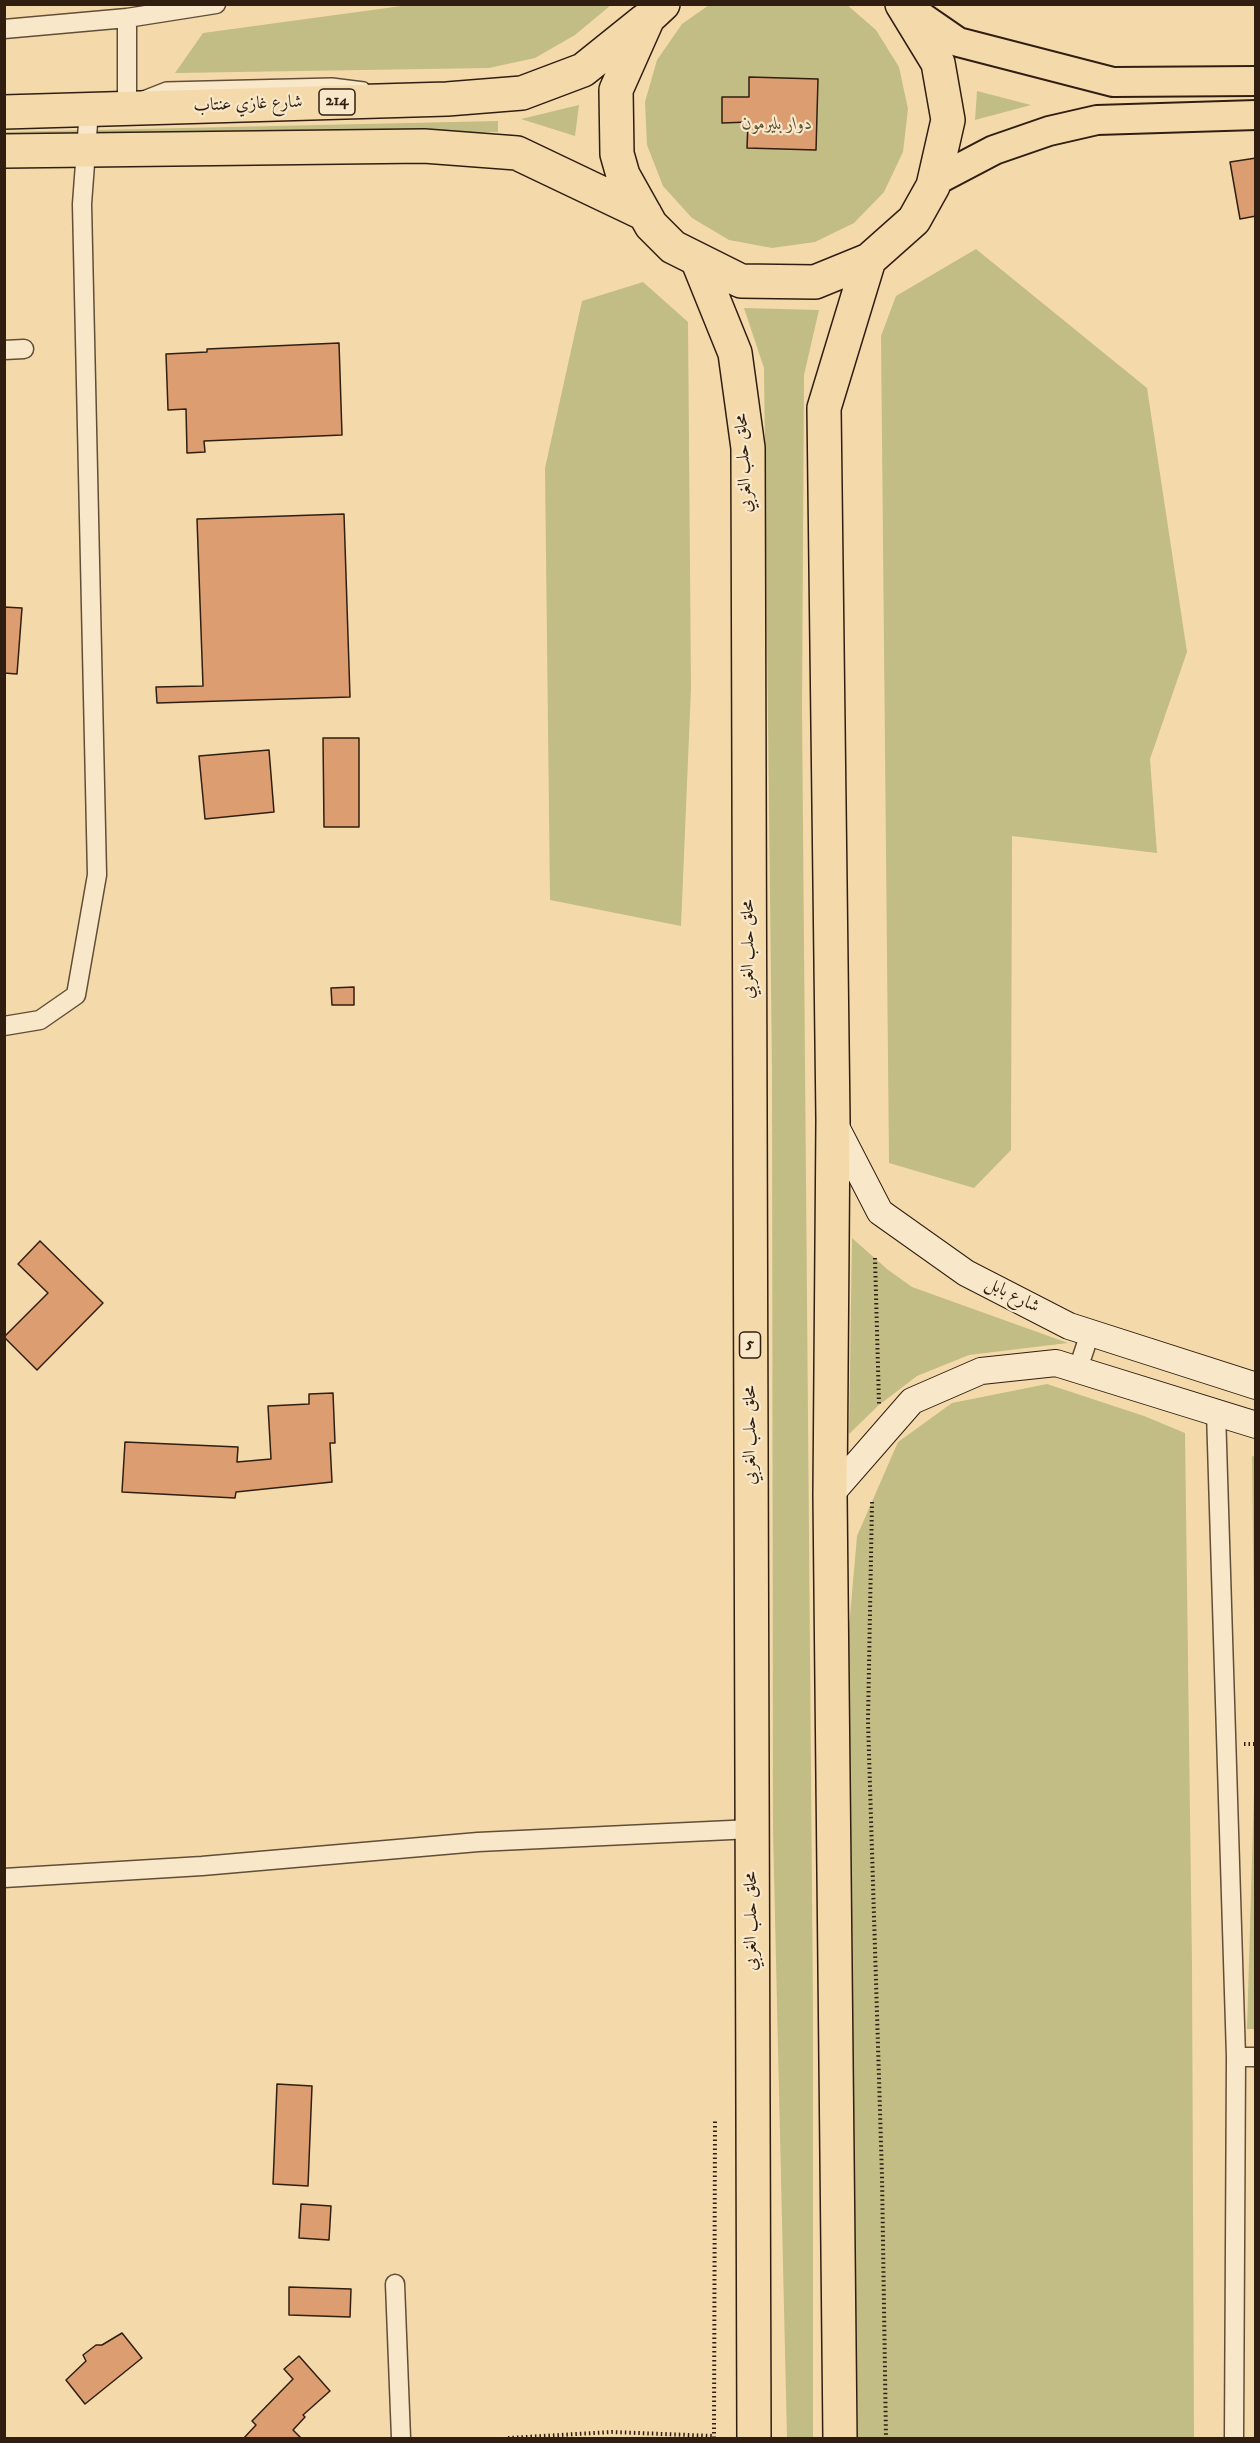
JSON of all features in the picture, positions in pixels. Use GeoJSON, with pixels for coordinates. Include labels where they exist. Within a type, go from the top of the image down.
{"type":"FeatureCollection","features":[{"type":"Feature","properties":{"kind":"highway"},"geometry":{"type":"LineString","coordinates":[[655,11],[616,90],[617,154],[623,175],[651,225],[673,247],[741,281],[815,282],[869,260],[914,220],[935,181],[948,120],[938,63],[903,4]]}},
{"type":"Feature","properties":{"kind":"highway","name":"شارع غازي عنتاب"},"geometry":{"type":"LineString","coordinates":[[4,112],[404,101],[522,93],[583,70],[655,11]]}},
{"type":"Feature","properties":{"kind":"highway"},"geometry":{"type":"LineString","coordinates":[[4,151],[64,153],[424,147],[517,153],[645,214]]}},
{"type":"Feature","properties":{"kind":"highway","name":"محلق حلب الغربي"},"geometry":{"type":"LineString","coordinates":[[697,259],[735,353],[748,448],[754,2439]]}},
{"type":"Feature","properties":{"kind":"highway"},"geometry":{"type":"LineString","coordinates":[[840,2439],[830,1495],[833,1120],[824,408],[869,260]]}},
{"type":"Feature","properties":{"kind":"main road"},"geometry":{"type":"LineString","coordinates":[[903,4],[958,42],[1113,82],[1256,81]]}},
{"type":"Feature","properties":{"kind":"main road"},"geometry":{"type":"LineString","coordinates":[[935,181],[994,150],[1048,130],[1087,122],[1256,115]]}},
{"type":"Feature","properties":{"kind":"street"},"geometry":{"type":"LineString","coordinates":[[4,29],[128,18],[216,4]]}},
{"type":"Feature","properties":{"kind":"street"},"geometry":{"type":"LineString","coordinates":[[128,18],[128,108]]}},
{"type":"Feature","properties":{"kind":"street"},"geometry":{"type":"LineString","coordinates":[[4,1026],[40,1020],[76,995],[97,875],[82,216],[64,153],[89,110]]}},
{"type":"Feature","properties":{"kind":"street"},"geometry":{"type":"LineString","coordinates":[[4,350],[24,349]]}},
{"type":"Feature","properties":{"kind":"street","name":"شارع بابل"},"geometry":{"type":"LineString","coordinates":[[833,1120],[880,1212],[966,1273],[1069,1326],[1256,1386]]}},
{"type":"Feature","properties":{"kind":"street"},"geometry":{"type":"LineString","coordinates":[[1078,1369],[1090,1333]]}},
{"type":"Feature","properties":{"kind":"street"},"geometry":{"type":"LineString","coordinates":[[830,1495],[912,1401],[981,1371],[1056,1363],[1256,1425]]}},
{"type":"Feature","properties":{"kind":"street"},"geometry":{"type":"LineString","coordinates":[[1216,1412],[1236,2057],[1234,2439]]}},
{"type":"Feature","properties":{"kind":"street"},"geometry":{"type":"LineString","coordinates":[[4,1878],[202,1866],[478,1842],[752,1829]]}},
{"type":"Feature","properties":{"kind":"street"},"geometry":{"type":"LineString","coordinates":[[1236,2057],[1256,2057]]}},
{"type":"Feature","properties":{"kind":"street"},"geometry":{"type":"LineString","coordinates":[[395,2284],[402,2439]]}},
{"type":"Feature","properties":{"kind":"path"},"geometry":{"type":"LineString","coordinates":[[875,1258],[879,1405]]}},
{"type":"Feature","properties":{"kind":"path"},"geometry":{"type":"LineString","coordinates":[[872,1502],[868,1721],[882,2187],[886,2439]]}},
{"type":"Feature","properties":{"kind":"path"},"geometry":{"type":"LineString","coordinates":[[508,2439],[612,2432],[714,2437],[715,2119]]}},
{"type":"Feature","properties":{"kind":"green space"},"geometry":{"type":"Polygon","coordinates":[[[416,4],[611,5],[575,35],[535,58],[489,68],[175,73],[203,33],[416,4]]]}},
{"type":"Feature","properties":{"kind":"green space","name":"دوار بليرمون"},"geometry":{"type":"Polygon","coordinates":[[[846,4],[876,30],[899,67],[908,109],[903,152],[884,192],[854,223],[815,242],[772,248],[729,240],[692,218],[663,186],[647,145],[645,102],[657,60],[682,24],[709,5],[846,4]]]}},
{"type":"Feature","properties":{"kind":"green space"},"geometry":{"type":"Polygon","coordinates":[[[977,91],[1031,105],[975,120],[977,91]]]}},
{"type":"Feature","properties":{"kind":"green space"},"geometry":{"type":"Polygon","coordinates":[[[579,105],[575,136],[521,119],[579,105]]]}},
{"type":"Feature","properties":{"kind":"green space"},"geometry":{"type":"Polygon","coordinates":[[[498,121],[498,132],[5,142],[4,132],[498,121]]]}},
{"type":"Feature","properties":{"kind":"green space"},"geometry":{"type":"Polygon","coordinates":[[[976,249],[1147,388],[1187,652],[1150,759],[1157,853],[1012,836],[1011,1150],[974,1188],[889,1163],[881,336],[896,296],[976,249]]]}},
{"type":"Feature","properties":{"kind":"green space"},"geometry":{"type":"Polygon","coordinates":[[[643,282],[688,322],[691,689],[681,926],[550,900],[545,468],[582,301],[643,282]]]}},
{"type":"Feature","properties":{"kind":"green space"},"geometry":{"type":"Polygon","coordinates":[[[744,308],[819,310],[804,375],[802,709],[813,2007],[813,2438],[787,2438],[773,1831],[772,1071],[764,368],[744,308]]]}},
{"type":"Feature","properties":{"kind":"green space"},"geometry":{"type":"Polygon","coordinates":[[[852,1238],[887,1269],[912,1287],[1068,1343],[969,1355],[917,1376],[879,1405],[849,1434],[852,1238]]]}},
{"type":"Feature","properties":{"kind":"green space"},"geometry":{"type":"Polygon","coordinates":[[[1047,1384],[1144,1416],[1185,1433],[1192,1964],[1194,2438],[858,2438],[844,1685],[857,1536],[898,1442],[952,1403],[1047,1384]]]}},
{"type":"Feature","properties":{"kind":"green space"},"geometry":{"type":"Polygon","coordinates":[[[1252,1456],[1256,1457],[1255,1713],[1252,1456]]]}},
{"type":"Feature","properties":{"kind":"green space"},"geometry":{"type":"Polygon","coordinates":[[[1255,1757],[1256,2029],[1247,2029],[1255,1757]]]}},
{"type":"Feature","properties":{"kind":"building"},"geometry":{"type":"Polygon","coordinates":[[[749,77],[818,79],[816,150],[747,148],[748,122],[722,123],[722,97],[749,97],[749,77]]]}},
{"type":"Feature","properties":{"kind":"building"},"geometry":{"type":"Polygon","coordinates":[[[1256,158],[1256,216],[1240,219],[1230,162],[1256,158]]]}},
{"type":"Feature","properties":{"kind":"building"},"geometry":{"type":"Polygon","coordinates":[[[339,343],[342,435],[204,441],[205,452],[187,453],[186,409],[168,410],[166,354],[207,352],[207,349],[339,343]]]}},
{"type":"Feature","properties":{"kind":"building"},"geometry":{"type":"Polygon","coordinates":[[[344,514],[350,697],[157,703],[156,687],[203,686],[197,519],[344,514]]]}},
{"type":"Feature","properties":{"kind":"building"},"geometry":{"type":"Polygon","coordinates":[[[4,607],[22,608],[17,674],[4,673],[4,607]]]}},
{"type":"Feature","properties":{"kind":"building"},"geometry":{"type":"Polygon","coordinates":[[[323,738],[359,738],[359,827],[324,827],[323,738]]]}},
{"type":"Feature","properties":{"kind":"building"},"geometry":{"type":"Polygon","coordinates":[[[269,750],[274,812],[205,819],[199,756],[269,750]]]}},
{"type":"Feature","properties":{"kind":"building"},"geometry":{"type":"Polygon","coordinates":[[[354,987],[354,1005],[332,1005],[331,988],[354,987]]]}},
{"type":"Feature","properties":{"kind":"building"},"geometry":{"type":"Polygon","coordinates":[[[40,1241],[103,1303],[37,1370],[4,1337],[48,1293],[18,1264],[40,1241]]]}},
{"type":"Feature","properties":{"kind":"building"},"geometry":{"type":"Polygon","coordinates":[[[333,1393],[335,1443],[330,1443],[332,1482],[236,1492],[235,1498],[122,1492],[125,1442],[238,1447],[237,1462],[271,1459],[268,1406],[309,1404],[309,1394],[333,1393]]]}},
{"type":"Feature","properties":{"kind":"building"},"geometry":{"type":"Polygon","coordinates":[[[277,2084],[312,2086],[308,2186],[273,2184],[277,2084]]]}},
{"type":"Feature","properties":{"kind":"building"},"geometry":{"type":"Polygon","coordinates":[[[301,2204],[331,2206],[329,2240],[299,2238],[301,2204]]]}},
{"type":"Feature","properties":{"kind":"building"},"geometry":{"type":"Polygon","coordinates":[[[289,2287],[351,2289],[350,2317],[289,2315],[289,2287]]]}},
{"type":"Feature","properties":{"kind":"building"},"geometry":{"type":"Polygon","coordinates":[[[122,2333],[142,2358],[85,2404],[66,2380],[86,2361],[83,2355],[96,2345],[102,2345],[122,2333]]]}},
{"type":"Feature","properties":{"kind":"building"},"geometry":{"type":"Polygon","coordinates":[[[299,2356],[330,2391],[303,2415],[305,2417],[293,2430],[302,2439],[243,2439],[256,2425],[252,2421],[293,2379],[284,2369],[299,2356]]]}}]}
